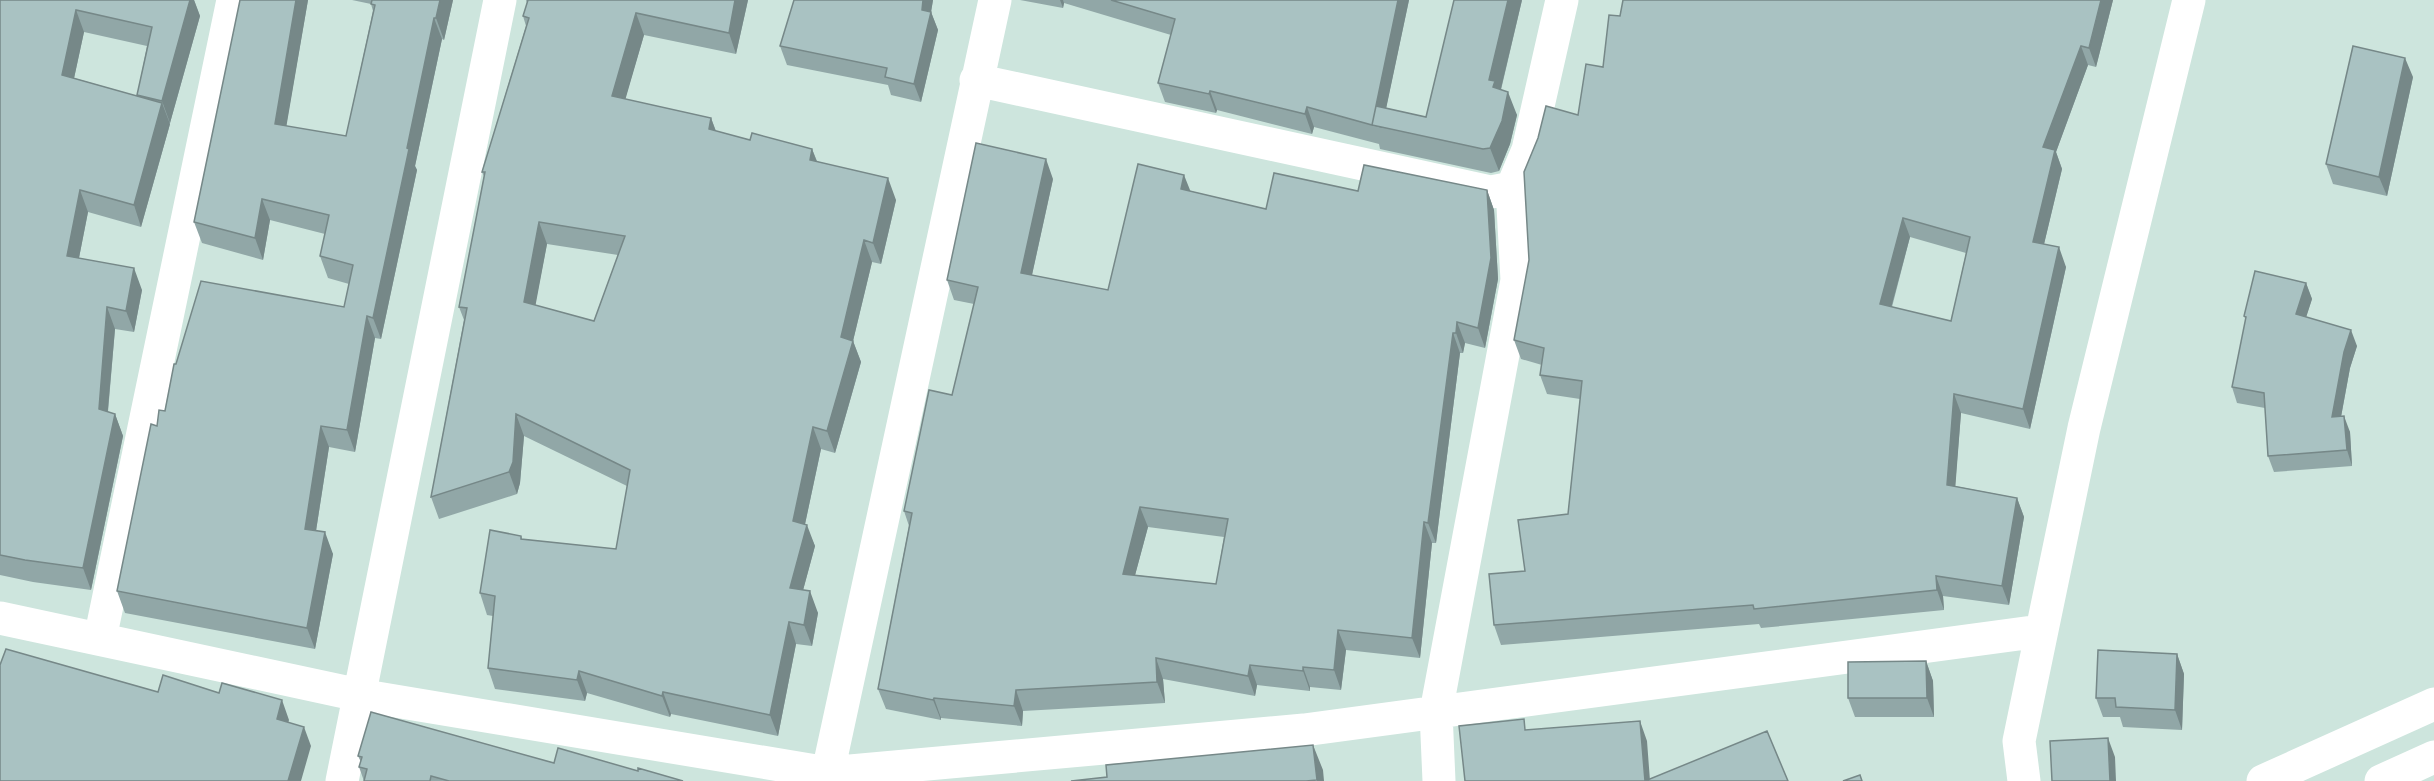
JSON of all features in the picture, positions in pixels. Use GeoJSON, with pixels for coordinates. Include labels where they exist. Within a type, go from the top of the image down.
{"type":"FeatureCollection","features":[{"type":"Feature","properties":{"kind":"street"},"geometry":{"type":"LineString","coordinates":[[100,639],[233,0]]}},
{"type":"Feature","properties":{"kind":"street"},"geometry":{"type":"LineString","coordinates":[[342,781],[500,0]]}},
{"type":"Feature","properties":{"kind":"street"},"geometry":{"type":"LineString","coordinates":[[827,777],[995,0]]}},
{"type":"Feature","properties":{"kind":"street"},"geometry":{"type":"LineString","coordinates":[[1439,781],[1436,712],[1517,280],[1512,188],[1528,150],[1562,0]]}},
{"type":"Feature","properties":{"kind":"street"},"geometry":{"type":"LineString","coordinates":[[2024,781],[2019,741],[2084,428],[2189,0]]}},
{"type":"Feature","properties":{"kind":"street"},"geometry":{"type":"LineString","coordinates":[[976,80],[1491,192],[1512,188]]}},
{"type":"Feature","properties":{"kind":"street"},"geometry":{"type":"LineString","coordinates":[[0,618],[359,695],[827,777],[1304,730],[2042,631]]}},
{"type":"Feature","properties":{"kind":"street"},"geometry":{"type":"LineString","coordinates":[[2263,781],[2434,704]]}},
{"type":"Feature","properties":{"kind":"street"},"geometry":{"type":"LineString","coordinates":[[2381,781],[2434,757]]}},
{"type":"Feature","properties":{"kind":"building"},"geometry":{"type":"Polygon","coordinates":[[[0,0],[190,0],[162,101],[137,95],[152,27],[76,10],[62,75],[162,103],[134,205],[80,190],[67,256],[134,268],[126,311],[107,307],[99,409],[115,414],[83,568],[0,555],[0,0]]]}},
{"type":"Feature","properties":{"kind":"building"},"geometry":{"type":"Polygon","coordinates":[[[240,0],[296,0],[275,124],[346,136],[375,5],[371,4],[372,0],[440,0],[436,18],[434,18],[373,318],[367,316],[347,430],[321,426],[305,529],[325,532],[307,628],[117,591],[151,424],[157,426],[159,410],[165,411],[174,364],[176,364],[201,281],[344,307],[353,265],[320,256],[329,215],[262,199],[255,238],[194,222],[240,0]]]}},
{"type":"Feature","properties":{"kind":"building"},"geometry":{"type":"Polygon","coordinates":[[[528,0],[735,0],[729,33],[636,13],[612,96],[711,118],[709,129],[750,140],[752,133],[812,149],[810,160],[888,178],[873,243],[864,240],[841,337],[853,341],[827,431],[813,427],[793,521],[807,525],[790,588],[810,591],[804,625],[789,622],[770,715],[663,692],[662,696],[579,671],[577,680],[488,668],[495,596],[480,593],[490,530],[521,536],[521,539],[616,549],[630,470],[516,414],[513,462],[509,472],[431,497],[467,308],[459,307],[485,172],[482,172],[529,18],[523,16],[528,0]],[[539,222],[524,302],[594,321],[625,236],[539,222]]]}},
{"type":"Feature","properties":{"kind":"building"},"geometry":{"type":"Polygon","coordinates":[[[794,0],[923,0],[922,10],[931,12],[914,84],[885,77],[887,68],[780,46],[794,0]]]}},
{"type":"Feature","properties":{"kind":"building"},"geometry":{"type":"Polygon","coordinates":[[[1111,0],[1398,0],[1372,125],[1307,107],[1305,114],[1210,91],[1209,94],[1158,83],[1175,19],[1111,0]]]}},
{"type":"Feature","properties":{"kind":"building"},"geometry":{"type":"Polygon","coordinates":[[[1454,0],[1508,0],[1489,80],[1495,81],[1493,87],[1508,92],[1502,121],[1490,148],[1483,149],[1372,125],[1376,106],[1426,117],[1454,0]]]}},
{"type":"Feature","properties":{"kind":"building"},"geometry":{"type":"Polygon","coordinates":[[[1623,0],[2101,0],[2089,48],[2081,46],[2043,147],[2055,150],[2033,242],[2059,247],[2023,409],[1954,394],[1947,485],[2017,498],[2002,586],[1936,576],[1937,590],[1754,609],[1753,605],[1494,625],[1489,574],[1525,571],[1518,520],[1568,514],[1582,381],[1540,375],[1544,348],[1514,340],[1529,260],[1524,172],[1538,138],[1546,106],[1578,115],[1586,64],[1603,67],[1609,15],[1620,16],[1623,0]],[[1903,218],[1880,304],[1951,321],[1970,237],[1903,218]]]}},
{"type":"Feature","properties":{"kind":"building"},"geometry":{"type":"Polygon","coordinates":[[[2353,46],[2405,58],[2379,177],[2326,164],[2353,46]]]}},
{"type":"Feature","properties":{"kind":"building"},"geometry":{"type":"Polygon","coordinates":[[[976,143],[1046,159],[1021,273],[1108,290],[1138,164],[1184,175],[1181,189],[1266,209],[1274,173],[1358,191],[1364,165],[1487,190],[1491,258],[1478,328],[1457,322],[1456,333],[1453,333],[1428,523],[1424,522],[1412,638],[1338,630],[1334,670],[1303,667],[1303,671],[1250,665],[1248,676],[1156,658],[1157,682],[1016,690],[1014,706],[934,698],[933,700],[878,689],[912,513],[904,511],[929,390],[952,395],[978,287],[947,280],[976,143]],[[1140,507],[1123,574],[1216,584],[1228,519],[1140,507]]]}},
{"type":"Feature","properties":{"kind":"building"},"geometry":{"type":"Polygon","coordinates":[[[2255,271],[2306,283],[2296,314],[2351,330],[2344,352],[2332,417],[2344,416],[2347,450],[2268,456],[2264,393],[2232,387],[2246,317],[2244,316],[2255,271]]]}},
{"type":"Feature","properties":{"kind":"building"},"geometry":{"type":"Polygon","coordinates":[[[6,649],[158,692],[163,675],[219,693],[222,683],[282,700],[277,719],[304,727],[288,781],[0,781],[0,665],[6,649]]]}},
{"type":"Feature","properties":{"kind":"building"},"geometry":{"type":"Polygon","coordinates":[[[2098,650],[2177,654],[2175,710],[2116,707],[2115,698],[2096,698],[2098,650]]]}},
{"type":"Feature","properties":{"kind":"building"},"geometry":{"type":"Polygon","coordinates":[[[1926,661],[1927,698],[1848,698],[1848,662],[1926,661]]]}},
{"type":"Feature","properties":{"kind":"building"},"geometry":{"type":"Polygon","coordinates":[[[371,712],[554,763],[558,748],[638,771],[638,768],[683,781],[449,781],[431,776],[430,781],[364,781],[367,769],[359,767],[362,757],[358,756],[371,712]]]}},
{"type":"Feature","properties":{"kind":"building"},"geometry":{"type":"Polygon","coordinates":[[[1524,719],[1525,730],[1640,721],[1645,781],[1465,781],[1459,726],[1524,719]]]}},
{"type":"Feature","properties":{"kind":"building"},"geometry":{"type":"Polygon","coordinates":[[[1767,731],[1788,781],[1645,781],[1767,731]]]}},
{"type":"Feature","properties":{"kind":"building"},"geometry":{"type":"Polygon","coordinates":[[[2108,738],[2110,781],[2052,781],[2050,741],[2108,738]]]}},
{"type":"Feature","properties":{"kind":"building"},"geometry":{"type":"Polygon","coordinates":[[[1313,745],[1317,780],[1071,781],[1107,777],[1106,765],[1313,745]]]}},
{"type":"Feature","properties":{"kind":"building"},"geometry":{"type":"Polygon","coordinates":[[[1860,775],[1862,781],[1843,781],[1860,775]]]}}]}
